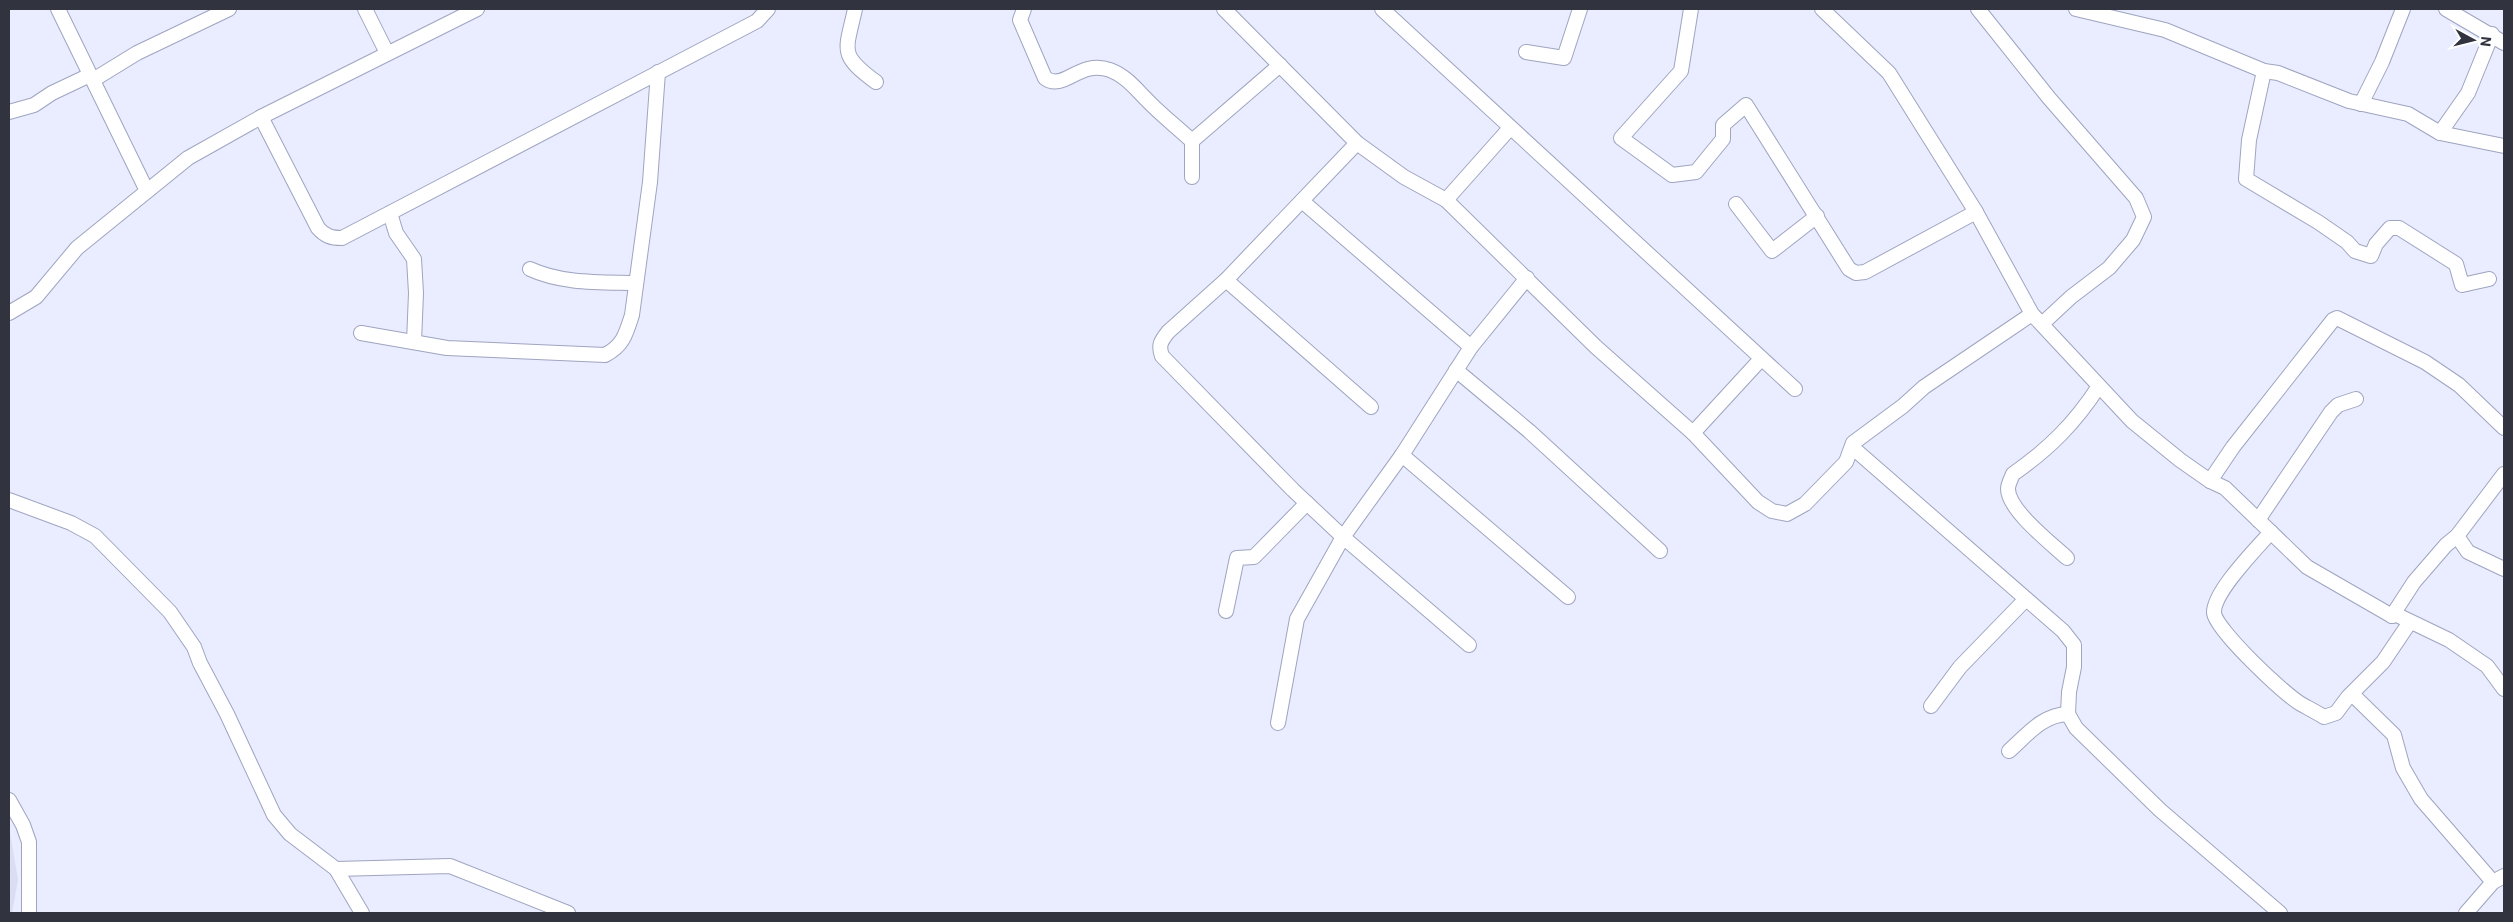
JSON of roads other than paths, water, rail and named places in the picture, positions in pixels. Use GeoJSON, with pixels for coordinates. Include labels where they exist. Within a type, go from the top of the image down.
{"type":"FeatureCollection","features":[{"type":"Feature","properties":{"kind":"street"},"geometry":{"type":"LineString","coordinates":[[58,9],[147,191]]}},
{"type":"Feature","properties":{"kind":"street"},"geometry":{"type":"LineString","coordinates":[[9,112],[34,105],[52,93],[92,78],[137,53],[229,9]]}},
{"type":"Feature","properties":{"kind":"street"},"geometry":{"type":"LineString","coordinates":[[365,9],[388,53]]}},
{"type":"Feature","properties":{"kind":"street"},"geometry":{"type":"LineString","coordinates":[[9,313],[36,297],[77,248],[188,158],[261,117],[477,9]]}},
{"type":"Feature","properties":{"kind":"street"},"geometry":{"type":"LineString","coordinates":[[261,117],[318,228],[324,234],[342,238],[757,21],[768,9]]}},
{"type":"Feature","properties":{"kind":"street"},"geometry":{"type":"LineString","coordinates":[[855,9],[848,45],[848,55],[854,66],[876,82]]}},
{"type":"Feature","properties":{"kind":"street"},"geometry":{"type":"LineString","coordinates":[[1024,9],[1020,20],[1045,78],[1050,81],[1061,82],[1084,69],[1095,67],[1112,71],[1133,84],[1146,100],[1192,141],[1192,177]]}},
{"type":"Feature","properties":{"kind":"street"},"geometry":{"type":"LineString","coordinates":[[1224,9],[1357,143],[1404,177],[1446,200],[1596,347],[1693,433],[1758,502],[1772,511],[1787,514],[1805,504],[1846,462],[1853,443],[1903,406],[1924,387],[2037,319],[2071,297],[2109,268],[2133,240],[2144,217],[2136,198],[2049,98],[1978,9]]}},
{"type":"Feature","properties":{"kind":"street"},"geometry":{"type":"LineString","coordinates":[[1382,9],[1761,359],[1795,388]]}},
{"type":"Feature","properties":{"kind":"street"},"geometry":{"type":"LineString","coordinates":[[1526,52],[1564,58],[1580,9]]}},
{"type":"Feature","properties":{"kind":"street"},"geometry":{"type":"LineString","coordinates":[[1691,9],[1681,71],[1621,138],[1672,175],[1696,172],[1707,161],[1723,139],[1723,125],[1746,106],[1849,269],[1856,273],[1865,272],[1976,212]]}},
{"type":"Feature","properties":{"kind":"street"},"geometry":{"type":"LineString","coordinates":[[1822,9],[1889,74],[1976,212],[2037,319],[2132,421],[2210,481],[2225,488],[2307,566],[2392,616],[2397,615],[2449,640],[2487,666],[2504,689]]}},
{"type":"Feature","properties":{"kind":"street"},"geometry":{"type":"LineString","coordinates":[[2076,9],[2165,30],[2264,71],[2278,73],[2361,104],[2408,114],[2440,133],[2504,146]]}},
{"type":"Feature","properties":{"kind":"street"},"geometry":{"type":"LineString","coordinates":[[2361,104],[2382,62],[2403,9]]}},
{"type":"Feature","properties":{"kind":"street"},"geometry":{"type":"LineString","coordinates":[[2445,9],[2492,34],[2504,43]]}},
{"type":"Feature","properties":{"kind":"street"},"geometry":{"type":"LineString","coordinates":[[2440,133],[2468,93],[2492,34]]}},
{"type":"Feature","properties":{"kind":"street"},"geometry":{"type":"LineString","coordinates":[[1192,141],[1280,65]]}},
{"type":"Feature","properties":{"kind":"street"},"geometry":{"type":"LineString","coordinates":[[2264,71],[2249,140],[2246,179],[2318,222],[2347,242],[2355,251],[2371,256],[2376,244],[2390,228],[2399,228],[2456,264],[2462,284],[2489,279]]}},
{"type":"Feature","properties":{"kind":"street"},"geometry":{"type":"LineString","coordinates":[[361,332],[447,348],[605,355],[616,349],[626,334],[632,315],[650,182],[658,72]]}},
{"type":"Feature","properties":{"kind":"street"},"geometry":{"type":"LineString","coordinates":[[1446,200],[1510,128]]}},
{"type":"Feature","properties":{"kind":"street"},"geometry":{"type":"LineString","coordinates":[[1357,143],[1226,280],[1168,332],[1160,342],[1162,356],[1343,537],[1469,645]]}},
{"type":"Feature","properties":{"kind":"street"},"geometry":{"type":"LineString","coordinates":[[1302,201],[1472,347]]}},
{"type":"Feature","properties":{"kind":"street"},"geometry":{"type":"LineString","coordinates":[[1736,204],[1772,251],[1816,216]]}},
{"type":"Feature","properties":{"kind":"street"},"geometry":{"type":"LineString","coordinates":[[390,213],[396,233],[414,259],[416,293],[414,342]]}},
{"type":"Feature","properties":{"kind":"street"},"geometry":{"type":"LineString","coordinates":[[530,269],[548,276],[567,279],[636,283]]}},
{"type":"Feature","properties":{"kind":"street"},"geometry":{"type":"LineString","coordinates":[[1278,722],[1298,619],[1343,537],[1402,455],[1472,347],[1527,278]]}},
{"type":"Feature","properties":{"kind":"street"},"geometry":{"type":"LineString","coordinates":[[1226,280],[1372,407]]}},
{"type":"Feature","properties":{"kind":"street"},"geometry":{"type":"LineString","coordinates":[[2210,481],[2233,447],[2333,320],[2337,318],[2425,362],[2452,380],[2504,428]]}},
{"type":"Feature","properties":{"kind":"street"},"geometry":{"type":"LineString","coordinates":[[1693,433],[1761,359]]}},
{"type":"Feature","properties":{"kind":"street"},"geometry":{"type":"LineString","coordinates":[[1456,370],[1528,431],[1660,551]]}},
{"type":"Feature","properties":{"kind":"street"},"geometry":{"type":"LineString","coordinates":[[2067,558],[2019,512],[2008,491],[2013,474],[2047,448],[2080,416],[2099,386]]}},
{"type":"Feature","properties":{"kind":"street"},"geometry":{"type":"LineString","coordinates":[[2258,520],[2330,412],[2338,405],[2356,399]]}},
{"type":"Feature","properties":{"kind":"street"},"geometry":{"type":"LineString","coordinates":[[1852,447],[2063,632],[2074,645],[2074,667],[2069,692],[2068,714],[2076,728],[2160,810],[2280,913]]}},
{"type":"Feature","properties":{"kind":"street"},"geometry":{"type":"LineString","coordinates":[[1402,455],[1568,597]]}},
{"type":"Feature","properties":{"kind":"street"},"geometry":{"type":"LineString","coordinates":[[2392,616],[2414,582],[2446,545],[2457,536],[2504,474]]}},
{"type":"Feature","properties":{"kind":"street"},"geometry":{"type":"LineString","coordinates":[[9,500],[71,523],[95,536],[170,612],[194,647],[274,815],[290,834],[336,869],[362,913]]}},
{"type":"Feature","properties":{"kind":"street"},"geometry":{"type":"LineString","coordinates":[[1226,611],[1237,558],[1254,557],[1307,503]]}},
{"type":"Feature","properties":{"kind":"street"},"geometry":{"type":"LineString","coordinates":[[2271,532],[2226,584],[2214,613],[2219,624],[2273,681],[2300,703],[2324,716],[2336,713],[2383,662],[2410,622]]}},
{"type":"Feature","properties":{"kind":"street"},"geometry":{"type":"LineString","coordinates":[[2457,536],[2468,552],[2504,569]]}},
{"type":"Feature","properties":{"kind":"street"},"geometry":{"type":"LineString","coordinates":[[1931,706],[1960,667],[2026,599]]}},
{"type":"Feature","properties":{"kind":"street"},"geometry":{"type":"LineString","coordinates":[[2352,694],[2394,735],[2403,768],[2421,799],[2499,879],[2466,913]]}},
{"type":"Feature","properties":{"kind":"street"},"geometry":{"type":"LineString","coordinates":[[2008,751],[2045,719],[2054,714],[2068,714]]}},
{"type":"Feature","properties":{"kind":"street"},"geometry":{"type":"LineString","coordinates":[[9,800],[23,825],[29,842],[28,913]]}},
{"type":"Feature","properties":{"kind":"street"},"geometry":{"type":"LineString","coordinates":[[336,869],[450,866],[568,913]]}}]}
